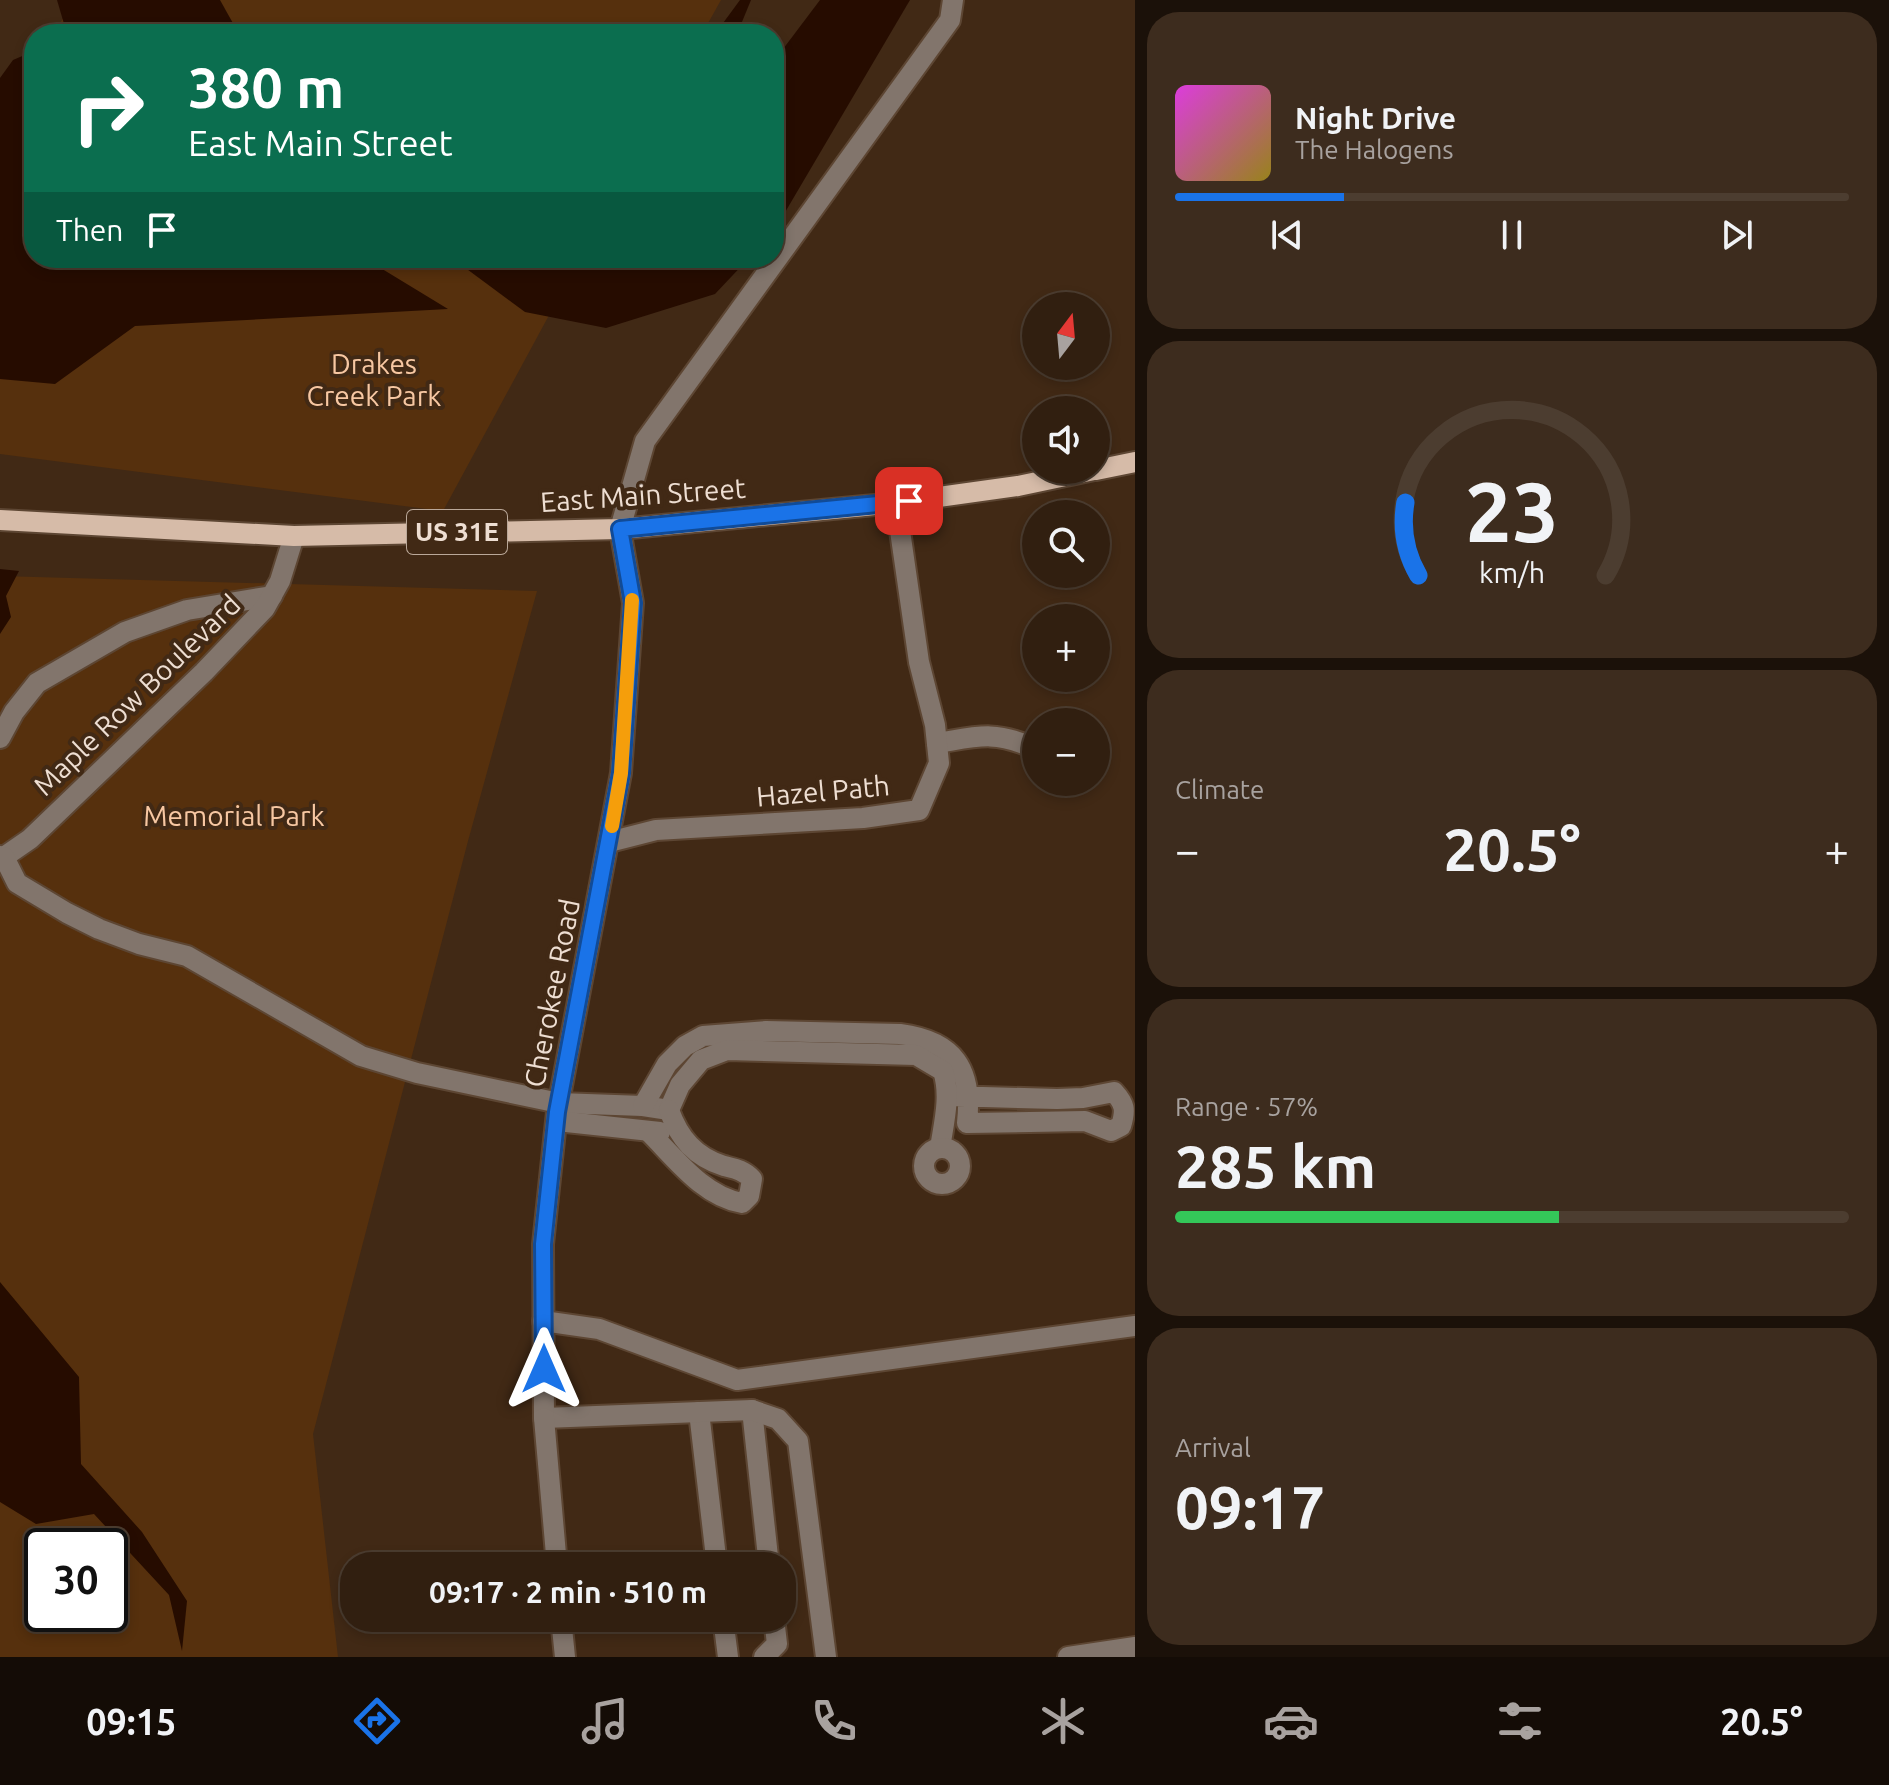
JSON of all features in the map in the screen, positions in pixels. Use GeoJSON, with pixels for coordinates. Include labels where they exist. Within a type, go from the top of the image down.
{"type":"FeatureCollection","features":[{"type":"Feature","properties":{"kind":"main road","name":"East Main Street"},"geometry":{"type":"LineString","coordinates":[[1110,467],[1135,462]]}},
{"type":"Feature","properties":{"kind":"main road","name":"East Main Street"},"geometry":{"type":"LineString","coordinates":[[0,520],[294,536],[620,529],[896,503],[1028,484]]}},
{"type":"Feature","properties":{"kind":"street"},"geometry":{"type":"LineString","coordinates":[[784,249],[950,20],[953,0]]}},
{"type":"Feature","properties":{"kind":"street"},"geometry":{"type":"LineString","coordinates":[[620,529],[645,441],[770,268]]}},
{"type":"Feature","properties":{"kind":"street","name":"Hazel Path"},"geometry":{"type":"LineString","coordinates":[[609,842],[656,830],[863,818],[919,810],[939,763],[935,725],[919,662],[896,503]]}},
{"type":"Feature","properties":{"kind":"street","name":"Cherokee Road"},"geometry":{"type":"LineString","coordinates":[[556,1552],[544,1418],[543,1244],[558,1112],[621,773],[633,603],[620,529]]}},
{"type":"Feature","properties":{"kind":"street","name":"Maple Row Boulevard"},"geometry":{"type":"LineString","coordinates":[[2,857],[30,839],[204,672],[265,608],[280,581],[294,536]]}},
{"type":"Feature","properties":{"kind":"street","name":"Maple Row Boulevard"},"geometry":{"type":"LineString","coordinates":[[0,738],[14,712],[37,683],[125,632],[187,610],[272,596]]}},
{"type":"Feature","properties":{"kind":"street"},"geometry":{"type":"LineString","coordinates":[[937,743],[993,735],[1022,743]]}},
{"type":"Feature","properties":{"kind":"street"},"geometry":{"type":"LineString","coordinates":[[2,857],[17,883],[67,913],[139,944],[187,956],[361,1056],[601,1124],[649,1132],[676,1131]]}},
{"type":"Feature","properties":{"kind":"street"},"geometry":{"type":"LineString","coordinates":[[643,1106],[667,1064],[685,1046],[703,1036],[714,1044],[778,1040],[866,1042],[917,1036],[948,1050],[964,1074],[970,1098],[967,1123],[948,1152],[944,1120],[948,1096],[943,1071],[916,1055],[866,1042]]}},
{"type":"Feature","properties":{"kind":"street"},"geometry":{"type":"LineString","coordinates":[[649,1132],[711,1193],[742,1203],[749,1196],[752,1179],[743,1170],[702,1156],[688,1145],[676,1131],[669,1110],[680,1085],[714,1044]]}},
{"type":"Feature","properties":{"kind":"street"},"geometry":{"type":"LineString","coordinates":[[944,1120],[967,1123],[1085,1121],[1111,1131],[1121,1126],[1126,1112],[1124,1102],[1114,1092],[1083,1098],[948,1096]]}},
{"type":"Feature","properties":{"kind":"street"},"geometry":{"type":"LineString","coordinates":[[558,1112],[643,1106],[669,1110]]}},
{"type":"Feature","properties":{"kind":"street"},"geometry":{"type":"LineString","coordinates":[[543,1321],[599,1329],[737,1380],[1135,1326]]}},
{"type":"Feature","properties":{"kind":"street"},"geometry":{"type":"LineString","coordinates":[[544,1418],[752,1410],[778,1419],[798,1441],[826,1657]]}},
{"type":"Feature","properties":{"kind":"street"},"geometry":{"type":"LineString","coordinates":[[752,1410],[767,1552]]}},
{"type":"Feature","properties":{"kind":"street"},"geometry":{"type":"LineString","coordinates":[[699,1412],[715,1552]]}},
{"type":"Feature","properties":{"kind":"street"},"geometry":{"type":"LineString","coordinates":[[562,1632],[565,1657]]}},
{"type":"Feature","properties":{"kind":"street"},"geometry":{"type":"LineString","coordinates":[[725,1632],[728,1657]]}},
{"type":"Feature","properties":{"kind":"street"},"geometry":{"type":"LineString","coordinates":[[764,1657],[777,1644],[776,1632]]}},
{"type":"Feature","properties":{"kind":"street"},"geometry":{"type":"LineString","coordinates":[[1068,1657],[1135,1647]]}},
{"type":"Feature","properties":{"kind":"green space"},"geometry":{"type":"Polygon","coordinates":[[[75,0],[721,0],[708,24],[59,24],[75,0]]]}},
{"type":"Feature","properties":{"kind":"green space","name":"Drakes Creek Park"},"geometry":{"type":"Polygon","coordinates":[[[0,115],[24,216],[24,268],[575,268],[443,511],[0,454],[0,115]]]}},
{"type":"Feature","properties":{"kind":"green space","name":"Memorial Park"},"geometry":{"type":"Polygon","coordinates":[[[0,576],[537,591],[468,841],[313,1434],[338,1657],[0,1657],[0,576]]]}},
{"type":"Feature","properties":{"kind":"shaded area"},"geometry":{"type":"Polygon","coordinates":[[[57,0],[220,0],[233,24],[64,24],[57,0]]]}},
{"type":"Feature","properties":{"kind":"shaded area"},"geometry":{"type":"Polygon","coordinates":[[[740,0],[751,0],[741,24],[722,24],[740,0]]]}},
{"type":"Feature","properties":{"kind":"shaded area"},"geometry":{"type":"Polygon","coordinates":[[[820,0],[910,0],[784,214],[784,48],[820,0]]]}},
{"type":"Feature","properties":{"kind":"shaded area"},"geometry":{"type":"Polygon","coordinates":[[[24,55],[24,268],[381,268],[448,309],[135,326],[55,384],[0,379],[0,78],[13,60],[24,55]]]}},
{"type":"Feature","properties":{"kind":"shaded area"},"geometry":{"type":"Polygon","coordinates":[[[466,268],[740,268],[715,294],[606,328],[525,312],[466,268]]]}},
{"type":"Feature","properties":{"kind":"shaded area"},"geometry":{"type":"Polygon","coordinates":[[[0,569],[19,571],[6,596],[11,617],[0,634],[0,569]]]}},
{"type":"Feature","properties":{"kind":"shaded area"},"geometry":{"type":"Polygon","coordinates":[[[0,1282],[79,1377],[81,1464],[142,1532],[187,1601],[182,1651],[169,1595],[128,1551],[128,1528],[107,1528],[94,1514],[36,1524],[0,1502],[0,1282]]]}},
{"type":"Feature","properties":{"kind":"slow traffic"},"geometry":{"type":"LineString","coordinates":[[612,826],[621,773],[632,600]]}},
{"type":"Feature","properties":{"kind":"route"},"geometry":{"type":"LineString","coordinates":[[544,1369],[543,1244],[557,1112],[621,773],[633,603],[620,529],[909,501]]}}]}
